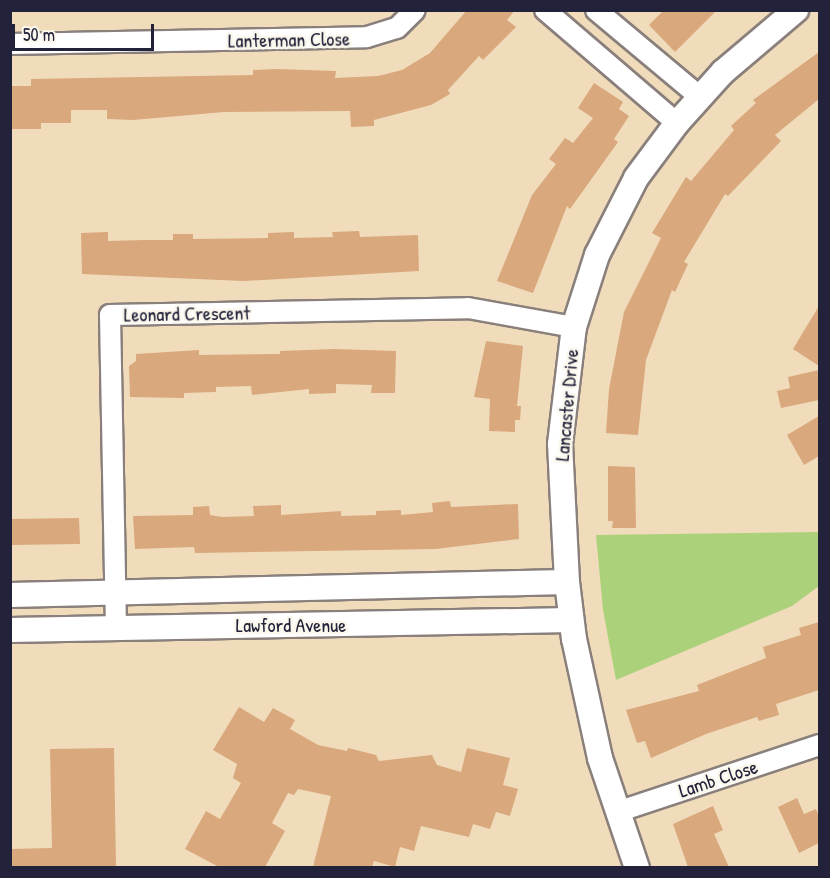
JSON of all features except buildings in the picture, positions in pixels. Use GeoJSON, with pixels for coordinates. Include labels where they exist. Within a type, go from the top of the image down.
{"type":"FeatureCollection","features":[{"type":"Feature","properties":{"kind":"street","name":"Lanterman Close"},"geometry":{"type":"LineString","coordinates":[[10,45],[367,37],[397,28],[415,10]]}},
{"type":"Feature","properties":{"kind":"street"},"geometry":{"type":"LineString","coordinates":[[545,10],[677,123]]}},
{"type":"Feature","properties":{"kind":"street"},"geometry":{"type":"LineString","coordinates":[[596,10],[700,97]]}},
{"type":"Feature","properties":{"kind":"street","name":"Lancaster Drive"},"geometry":{"type":"LineString","coordinates":[[637,867],[617,812],[592,724],[571,620],[560,444],[574,327],[608,229],[636,178],[677,123],[723,72],[796,10]]}},
{"type":"Feature","properties":{"kind":"street","name":"Leonard Crescent"},"geometry":{"type":"LineString","coordinates":[[116,628],[110,315],[457,308],[502,312],[574,327]]}},
{"type":"Feature","properties":{"kind":"street","name":"Lawford Avenue"},"geometry":{"type":"LineString","coordinates":[[10,594],[567,582]]}},
{"type":"Feature","properties":{"kind":"street","name":"Lawford Avenue"},"geometry":{"type":"LineString","coordinates":[[10,630],[571,620]]}},
{"type":"Feature","properties":{"kind":"street","name":"Lamb Close"},"geometry":{"type":"LineString","coordinates":[[617,812],[819,745]]}},
{"type":"Feature","properties":{"kind":"green space"},"geometry":{"type":"Polygon","coordinates":[[[819,532],[819,586],[792,606],[616,680],[603,610],[596,535],[819,532]]]}}]}
